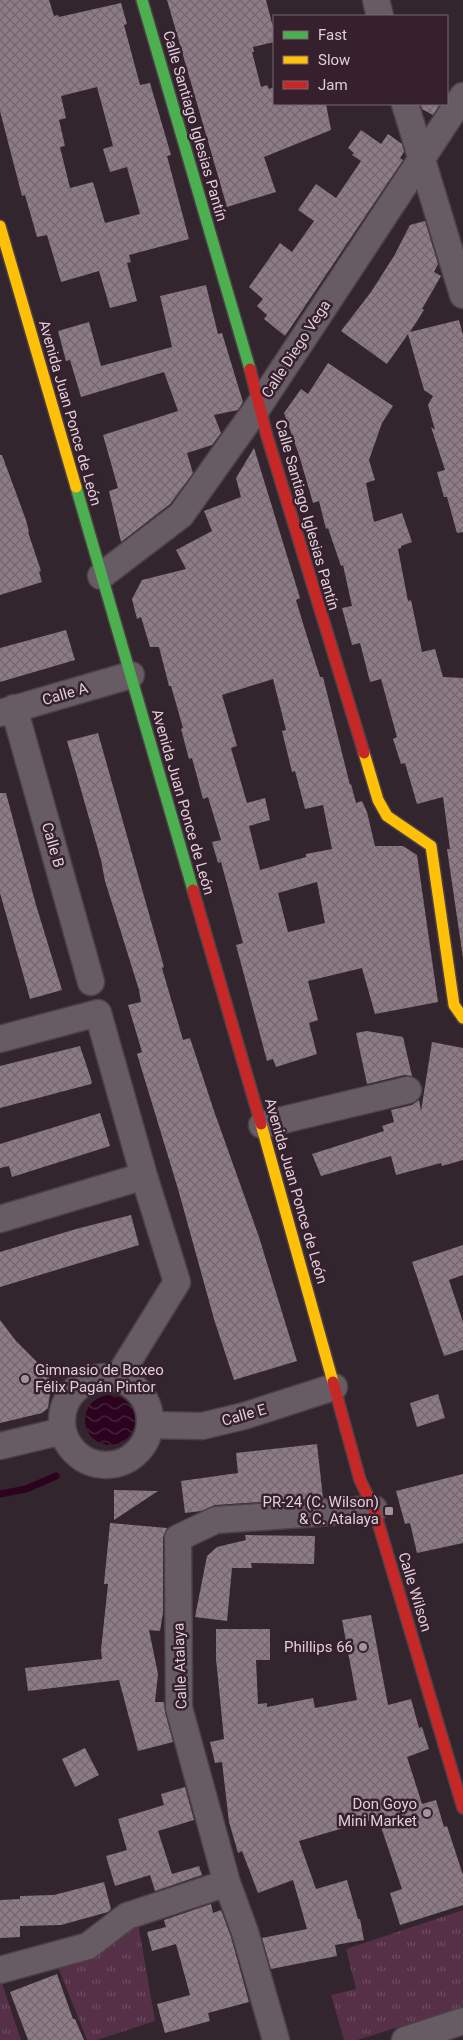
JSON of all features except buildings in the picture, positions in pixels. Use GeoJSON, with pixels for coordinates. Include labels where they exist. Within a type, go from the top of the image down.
{"type":"FeatureCollection","features":[{"type":"Feature","properties":{"kind":"main road","name":"Calle Santiago Iglesias Pantín"},"geometry":{"type":"LineString","coordinates":[[142,0],[260,404],[267,436],[378,800],[387,816],[431,846],[454,1005],[463,1018]]}},
{"type":"Feature","properties":{"kind":"main road","name":"Avenida Juan Ponce de León"},"geometry":{"type":"LineString","coordinates":[[0,226],[262,1125],[334,1387]]}},
{"type":"Feature","properties":{"kind":"main road","name":"Calle Wilson"},"geometry":{"type":"LineString","coordinates":[[334,1387],[360,1480],[374,1509],[462,1801]]}},
{"type":"Feature","properties":{"kind":"street"},"geometry":{"type":"LineString","coordinates":[[376,0],[380,15]]}},
{"type":"Feature","properties":{"kind":"street","name":"Calle Diego Vega"},"geometry":{"type":"LineString","coordinates":[[101,576],[181,515],[260,404],[463,96]]}},
{"type":"Feature","properties":{"kind":"street"},"geometry":{"type":"LineString","coordinates":[[405,105],[463,295]]}},
{"type":"Feature","properties":{"kind":"street","name":"Calle A"},"geometry":{"type":"LineString","coordinates":[[7,710],[131,675]]}},
{"type":"Feature","properties":{"kind":"street","name":"Calle B"},"geometry":{"type":"LineString","coordinates":[[7,710],[91,982]]}},
{"type":"Feature","properties":{"kind":"street"},"geometry":{"type":"LineString","coordinates":[[0,1039],[98,1013],[176,1282],[117,1379]]}},
{"type":"Feature","properties":{"kind":"street"},"geometry":{"type":"LineString","coordinates":[[262,1125],[408,1090]]}},
{"type":"Feature","properties":{"kind":"street"},"geometry":{"type":"LineString","coordinates":[[0,1219],[144,1176]]}},
{"type":"Feature","properties":{"kind":"street"},"geometry":{"type":"LineString","coordinates":[[104,1377],[128,1383],[138,1391],[146,1401],[150,1413],[150,1425],[148,1437],[141,1448],[122,1462],[109,1465],[85,1460],[75,1452],[63,1431],[62,1418],[65,1406],[76,1390],[92,1380],[104,1377]]}},
{"type":"Feature","properties":{"kind":"street","name":"Calle E"},"geometry":{"type":"LineString","coordinates":[[150,1425],[202,1426],[244,1416],[334,1387]]}},
{"type":"Feature","properties":{"kind":"street"},"geometry":{"type":"LineString","coordinates":[[0,1446],[63,1431]]}},
{"type":"Feature","properties":{"kind":"street","name":"Calle Atalaya"},"geometry":{"type":"LineString","coordinates":[[276,2040],[245,1932],[227,1883],[179,1708],[178,1538],[216,1520],[374,1509]]}},
{"type":"Feature","properties":{"kind":"street"},"geometry":{"type":"LineString","coordinates":[[0,1970],[88,1946],[127,1916],[227,1883]]}},
{"type":"Feature","properties":{"kind":"street"},"geometry":{"type":"LineString","coordinates":[[405,2040],[463,2021]]}},
{"type":"Feature","properties":{"kind":"green space"},"geometry":{"type":"Polygon","coordinates":[[[463,1910],[463,2007],[357,2040],[344,2040],[331,1995],[356,1989],[346,1949],[463,1910]]]}},
{"type":"Feature","properties":{"kind":"green space"},"geometry":{"type":"Polygon","coordinates":[[[138,1923],[155,2021],[97,2040],[87,2040],[56,1962],[138,1923]]]}},
{"type":"Feature","properties":{"kind":"green space"},"geometry":{"type":"Polygon","coordinates":[[[0,1977],[21,2040],[0,2040],[0,1977]]]}},
{"type":"Feature","properties":{"kind":"water"},"geometry":{"type":"Polygon","coordinates":[[[110,1395],[119,1397],[130,1406],[135,1420],[133,1429],[124,1440],[110,1445],[101,1443],[90,1434],[85,1420],[87,1411],[96,1400],[110,1395]]]}},
{"type":"Feature","properties":{"kind":"waterway"},"geometry":{"type":"LineString","coordinates":[[0,1494],[26,1489],[56,1476]]}},
{"type":"Feature","properties":{"kind":"traffic: fast"},"geometry":{"type":"LineString","coordinates":[[142,0],[250,369]]}},
{"type":"Feature","properties":{"kind":"traffic: fast"},"geometry":{"type":"LineString","coordinates":[[76,487],[193,890]]}},
{"type":"Feature","properties":{"kind":"traffic: slow"},"geometry":{"type":"LineString","coordinates":[[0,226],[76,487]]}},
{"type":"Feature","properties":{"kind":"traffic: slow"},"geometry":{"type":"LineString","coordinates":[[364,753],[378,800],[387,816],[431,846],[454,1005],[463,1018]]}},
{"type":"Feature","properties":{"kind":"traffic: slow"},"geometry":{"type":"LineString","coordinates":[[261,1124],[333,1382]]}},
{"type":"Feature","properties":{"kind":"traffic: jam"},"geometry":{"type":"LineString","coordinates":[[250,369],[267,436],[364,753]]}},
{"type":"Feature","properties":{"kind":"traffic: jam"},"geometry":{"type":"LineString","coordinates":[[193,890],[261,1124]]}},
{"type":"Feature","properties":{"kind":"traffic: jam"},"geometry":{"type":"LineString","coordinates":[[333,1382],[360,1480],[374,1509],[463,1808]]}},
{"type":"Feature","properties":{"kind":"place","name":"Gimnasio de Boxeo Félix Pagán Pintor"},"geometry":{"type":"Point","coordinates":[25,1379]}},
{"type":"Feature","properties":{"kind":"place","name":"PR-24 (C. Wilson) & C. Atalaya"},"geometry":{"type":"Point","coordinates":[389,1511]}},
{"type":"Feature","properties":{"kind":"place","name":"Phillips 66"},"geometry":{"type":"Point","coordinates":[363,1647]}},
{"type":"Feature","properties":{"kind":"place","name":"Don Goyo Mini Market"},"geometry":{"type":"Point","coordinates":[427,1813]}}]}
